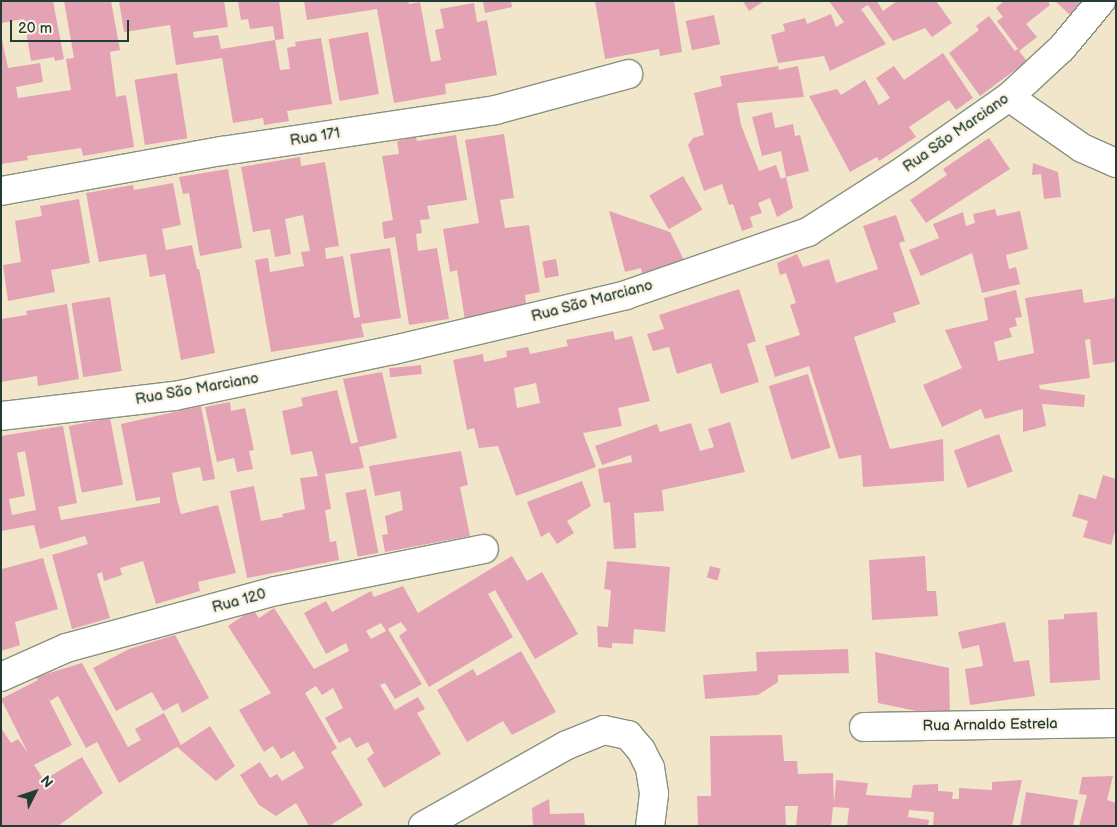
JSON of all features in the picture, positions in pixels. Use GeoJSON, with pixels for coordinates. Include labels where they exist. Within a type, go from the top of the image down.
{"type":"FeatureCollection","features":[{"type":"Feature","properties":{"kind":"street","name":"Rua São Marciano"},"geometry":{"type":"LineString","coordinates":[[1,416],[175,396],[394,350],[626,295],[808,232],[906,169],[1009,97],[1062,48],[1101,1]]}},
{"type":"Feature","properties":{"kind":"street","name":"Rua 171"},"geometry":{"type":"LineString","coordinates":[[1,191],[222,151],[495,110],[628,74]]}},
{"type":"Feature","properties":{"kind":"street"},"geometry":{"type":"LineString","coordinates":[[1009,97],[1082,148],[1116,163]]}},
{"type":"Feature","properties":{"kind":"street","name":"Rua 120"},"geometry":{"type":"LineString","coordinates":[[1,677],[66,648],[266,594],[484,549]]}},
{"type":"Feature","properties":{"kind":"street","name":"Rua Arnaldo Estrela"},"geometry":{"type":"LineString","coordinates":[[864,728],[1116,723]]}},
{"type":"Feature","properties":{"kind":"street"},"geometry":{"type":"LineString","coordinates":[[423,826],[559,750],[604,730],[628,735],[641,750],[650,768],[654,794],[650,826]]}},
{"type":"Feature","properties":{"kind":"building"},"geometry":{"type":"Polygon","coordinates":[[[1,1],[53,1],[64,59],[55,61],[54,57],[31,61],[24,19],[1,23],[1,1]]]}},
{"type":"Feature","properties":{"kind":"building"},"geometry":{"type":"Polygon","coordinates":[[[64,1],[111,1],[120,50],[110,52],[116,97],[126,95],[134,147],[83,156],[81,148],[27,156],[28,160],[1,164],[1,35],[8,68],[40,63],[43,82],[16,87],[18,98],[71,90],[66,59],[74,58],[64,1]]]}},
{"type":"Feature","properties":{"kind":"building"},"geometry":{"type":"Polygon","coordinates":[[[119,1],[224,1],[228,27],[193,32],[194,38],[218,35],[221,49],[275,40],[280,70],[290,69],[287,48],[296,46],[295,42],[321,38],[332,104],[287,111],[289,121],[264,125],[263,118],[233,123],[222,58],[176,65],[170,25],[124,32],[119,1]]]}},
{"type":"Feature","properties":{"kind":"building"},"geometry":{"type":"Polygon","coordinates":[[[238,1],[279,1],[284,39],[275,40],[273,26],[250,29],[248,19],[241,20],[238,1]]]}},
{"type":"Feature","properties":{"kind":"building"},"geometry":{"type":"Polygon","coordinates":[[[304,1],[408,1],[409,4],[420,2],[431,62],[441,60],[435,30],[444,28],[440,9],[474,3],[477,22],[487,20],[497,75],[445,84],[446,94],[394,103],[377,9],[307,20],[304,1]]]}},
{"type":"Feature","properties":{"kind":"building"},"geometry":{"type":"Polygon","coordinates":[[[483,1],[511,1],[512,7],[485,13],[483,1]]]}},
{"type":"Feature","properties":{"kind":"building"},"geometry":{"type":"Polygon","coordinates":[[[595,1],[674,1],[682,52],[660,56],[659,49],[605,59],[595,1]]]}},
{"type":"Feature","properties":{"kind":"building"},"geometry":{"type":"Polygon","coordinates":[[[743,1],[764,1],[749,11],[743,1]]]}},
{"type":"Feature","properties":{"kind":"building"},"geometry":{"type":"Polygon","coordinates":[[[829,1],[877,1],[883,11],[897,1],[936,1],[952,23],[932,37],[925,28],[893,41],[868,5],[861,9],[886,44],[830,71],[824,56],[778,63],[771,35],[785,31],[783,24],[805,18],[807,24],[831,14],[836,27],[844,22],[829,1]]]}},
{"type":"Feature","properties":{"kind":"building"},"geometry":{"type":"Polygon","coordinates":[[[1004,1],[1048,1],[1050,5],[1026,24],[1037,37],[1019,51],[1027,61],[980,96],[949,53],[979,30],[976,26],[989,16],[1015,51],[1018,49],[997,21],[1003,17],[996,8],[1004,1]]]}},
{"type":"Feature","properties":{"kind":"building"},"geometry":{"type":"Polygon","coordinates":[[[1055,1],[1081,1],[1071,16],[1055,1]]]}},
{"type":"Feature","properties":{"kind":"building"},"geometry":{"type":"Polygon","coordinates":[[[714,15],[720,44],[692,50],[686,21],[714,15]]]}},
{"type":"Feature","properties":{"kind":"building"},"geometry":{"type":"Polygon","coordinates":[[[368,32],[379,94],[340,101],[329,39],[368,32]]]}},
{"type":"Feature","properties":{"kind":"building"},"geometry":{"type":"Polygon","coordinates":[[[943,53],[973,98],[956,110],[949,100],[909,127],[916,137],[879,161],[877,157],[850,172],[809,96],[837,89],[841,95],[865,80],[879,105],[890,98],[876,78],[894,66],[904,80],[943,53]]]}},
{"type":"Feature","properties":{"kind":"building"},"geometry":{"type":"Polygon","coordinates":[[[778,66],[779,70],[798,66],[804,97],[737,103],[741,125],[759,171],[776,165],[781,179],[786,177],[793,208],[777,217],[770,198],[758,203],[762,213],[750,217],[753,227],[742,231],[733,204],[729,205],[722,184],[704,191],[688,145],[693,138],[704,135],[694,93],[722,86],[720,76],[778,66]]]}},
{"type":"Feature","properties":{"kind":"building"},"geometry":{"type":"Polygon","coordinates":[[[177,73],[187,138],[145,145],[135,80],[177,73]]]}},
{"type":"Feature","properties":{"kind":"building"},"geometry":{"type":"Polygon","coordinates":[[[772,112],[775,128],[793,124],[795,136],[800,135],[809,171],[786,177],[781,151],[762,156],[752,117],[772,112]]]}},
{"type":"Feature","properties":{"kind":"building"},"geometry":{"type":"Polygon","coordinates":[[[504,134],[514,198],[500,200],[505,228],[529,225],[540,292],[525,295],[527,310],[465,320],[457,270],[450,272],[443,229],[479,223],[465,140],[504,134]]]}},
{"type":"Feature","properties":{"kind":"building"},"geometry":{"type":"Polygon","coordinates":[[[456,135],[467,200],[427,206],[430,219],[420,220],[422,233],[416,234],[418,251],[437,248],[449,319],[409,325],[395,237],[384,239],[382,222],[393,220],[382,156],[399,154],[397,141],[416,137],[417,141],[456,135]]]}},
{"type":"Feature","properties":{"kind":"building"},"geometry":{"type":"Polygon","coordinates":[[[989,138],[1010,169],[926,223],[910,200],[947,175],[943,169],[989,138]]]}},
{"type":"Feature","properties":{"kind":"building"},"geometry":{"type":"Polygon","coordinates":[[[300,157],[301,166],[325,162],[339,246],[325,248],[326,259],[343,256],[354,318],[360,317],[350,254],[390,248],[401,318],[361,324],[364,337],[271,352],[255,260],[268,258],[270,272],[304,266],[301,252],[310,251],[303,215],[285,219],[291,254],[275,257],[270,229],[253,232],[241,167],[300,157]]]}},
{"type":"Feature","properties":{"kind":"building"},"geometry":{"type":"Polygon","coordinates":[[[1033,163],[1058,172],[1061,197],[1044,199],[1041,174],[1032,175],[1033,163]]]}},
{"type":"Feature","properties":{"kind":"building"},"geometry":{"type":"Polygon","coordinates":[[[228,169],[242,248],[200,256],[189,193],[183,194],[179,177],[228,169]]]}},
{"type":"Feature","properties":{"kind":"building"},"geometry":{"type":"Polygon","coordinates":[[[683,176],[702,210],[669,229],[649,196],[683,176]]]}},
{"type":"Feature","properties":{"kind":"building"},"geometry":{"type":"Polygon","coordinates":[[[173,183],[181,225],[162,229],[166,250],[192,245],[197,269],[199,269],[215,353],[181,360],[165,274],[150,277],[146,254],[99,262],[86,193],[133,185],[134,190],[173,183]]]}},
{"type":"Feature","properties":{"kind":"building"},"geometry":{"type":"Polygon","coordinates":[[[79,199],[90,263],[51,270],[55,292],[8,301],[3,265],[21,262],[15,221],[42,216],[40,206],[79,199]]]}},
{"type":"Feature","properties":{"kind":"building"},"geometry":{"type":"Polygon","coordinates":[[[995,209],[997,216],[1020,211],[1028,249],[1006,255],[1009,269],[1016,267],[1020,284],[982,293],[972,253],[921,276],[909,250],[939,238],[933,224],[963,212],[966,226],[975,223],[973,214],[995,209]]]}},
{"type":"Feature","properties":{"kind":"building"},"geometry":{"type":"Polygon","coordinates":[[[609,211],[670,232],[685,262],[642,274],[641,268],[625,272],[609,211]]]}},
{"type":"Feature","properties":{"kind":"building"},"geometry":{"type":"Polygon","coordinates":[[[896,215],[905,241],[899,243],[920,304],[893,313],[896,322],[854,337],[890,449],[943,439],[944,481],[863,487],[861,455],[839,459],[809,366],[775,377],[765,346],[800,335],[790,305],[796,303],[786,273],[780,275],[777,263],[797,254],[803,267],[829,259],[836,283],[878,269],[863,226],[896,215]]]}},
{"type":"Feature","properties":{"kind":"building"},"geometry":{"type":"Polygon","coordinates":[[[556,259],[559,276],[545,278],[542,261],[556,259]]]}},
{"type":"Feature","properties":{"kind":"building"},"geometry":{"type":"Polygon","coordinates":[[[739,289],[756,341],[747,344],[759,382],[721,394],[711,363],[677,374],[669,347],[653,351],[647,334],[664,329],[659,315],[739,289]]]}},
{"type":"Feature","properties":{"kind":"building"},"geometry":{"type":"Polygon","coordinates":[[[1082,289],[1084,303],[1116,298],[1116,362],[1093,365],[1090,339],[1085,340],[1090,378],[1039,385],[1040,389],[1085,395],[1084,407],[1042,404],[1046,426],[1023,432],[1023,409],[985,419],[981,409],[942,427],[923,385],[962,368],[945,330],[988,320],[984,298],[1016,290],[1022,317],[1015,318],[1017,326],[1009,328],[1012,337],[994,342],[998,361],[1034,353],[1025,298],[1082,289]]]}},
{"type":"Feature","properties":{"kind":"building"},"geometry":{"type":"Polygon","coordinates":[[[110,297],[122,371],[83,377],[71,303],[110,297]]]}},
{"type":"Feature","properties":{"kind":"building"},"geometry":{"type":"Polygon","coordinates":[[[67,304],[79,379],[38,386],[37,376],[1,382],[1,319],[27,315],[26,311],[67,304]]]}},
{"type":"Feature","properties":{"kind":"building"},"geometry":{"type":"Polygon","coordinates":[[[613,331],[615,340],[632,336],[650,401],[618,408],[622,426],[583,433],[596,467],[516,496],[498,446],[479,448],[474,428],[467,430],[453,360],[483,354],[484,362],[507,357],[506,351],[528,347],[530,354],[568,346],[566,340],[613,331]],[[536,383],[514,388],[517,408],[540,403],[536,383]]]}},
{"type":"Feature","properties":{"kind":"building"},"geometry":{"type":"Polygon","coordinates":[[[421,365],[422,374],[390,377],[389,368],[421,365]]]}},
{"type":"Feature","properties":{"kind":"building"},"geometry":{"type":"Polygon","coordinates":[[[382,372],[397,438],[359,447],[364,468],[325,474],[331,509],[325,510],[330,542],[336,541],[339,560],[247,578],[230,491],[254,486],[261,521],[283,517],[282,514],[305,509],[300,478],[318,476],[312,451],[291,455],[282,411],[303,406],[301,398],[337,390],[351,444],[358,442],[343,379],[382,372]]]}},
{"type":"Feature","properties":{"kind":"building"},"geometry":{"type":"Polygon","coordinates":[[[808,374],[831,448],[791,460],[769,386],[808,374]]]}},
{"type":"Feature","properties":{"kind":"building"},"geometry":{"type":"Polygon","coordinates":[[[230,402],[231,411],[245,408],[254,450],[249,451],[253,469],[237,472],[234,458],[217,462],[205,407],[230,402]]]}},
{"type":"Feature","properties":{"kind":"building"},"geometry":{"type":"Polygon","coordinates":[[[201,406],[215,479],[203,481],[200,467],[172,473],[177,500],[181,514],[218,505],[236,573],[198,582],[200,591],[156,604],[143,561],[120,568],[122,575],[104,581],[102,572],[97,574],[110,618],[72,629],[52,555],[88,544],[85,536],[40,549],[34,525],[1,531],[1,436],[63,426],[77,503],[58,507],[61,520],[160,503],[160,497],[136,501],[121,424],[201,406]],[[25,451],[17,453],[25,496],[9,499],[12,515],[36,510],[25,451]]]}},
{"type":"Feature","properties":{"kind":"building"},"geometry":{"type":"Polygon","coordinates":[[[110,418],[123,485],[82,493],[69,426],[110,418]]]}},
{"type":"Feature","properties":{"kind":"building"},"geometry":{"type":"Polygon","coordinates":[[[730,422],[745,472],[662,490],[664,511],[634,513],[636,548],[614,549],[610,502],[604,503],[598,469],[632,462],[631,455],[602,465],[595,446],[657,424],[660,432],[691,423],[700,451],[714,447],[708,429],[730,422]]]}},
{"type":"Feature","properties":{"kind":"building"},"geometry":{"type":"Polygon","coordinates":[[[999,434],[1013,472],[968,488],[954,450],[999,434]]]}},
{"type":"Feature","properties":{"kind":"building"},"geometry":{"type":"Polygon","coordinates":[[[461,451],[468,485],[460,487],[470,536],[385,552],[382,535],[388,534],[385,516],[403,510],[400,491],[375,496],[369,466],[461,451]]]}},
{"type":"Feature","properties":{"kind":"building"},"geometry":{"type":"Polygon","coordinates":[[[1103,475],[1116,479],[1116,528],[1111,545],[1083,537],[1088,521],[1072,516],[1079,494],[1096,499],[1103,475]]]}},
{"type":"Feature","properties":{"kind":"building"},"geometry":{"type":"Polygon","coordinates":[[[582,481],[591,506],[567,521],[574,533],[557,544],[549,532],[541,537],[527,502],[582,481]]]}},
{"type":"Feature","properties":{"kind":"building"},"geometry":{"type":"Polygon","coordinates":[[[366,489],[378,553],[358,557],[345,493],[366,489]]]}},
{"type":"Feature","properties":{"kind":"building"},"geometry":{"type":"Polygon","coordinates":[[[512,556],[527,581],[542,572],[578,634],[535,659],[495,590],[488,594],[513,637],[429,687],[399,636],[407,630],[401,622],[388,629],[422,684],[395,699],[385,683],[380,685],[395,710],[418,697],[425,709],[417,713],[441,754],[384,788],[367,759],[374,753],[368,742],[356,748],[350,737],[339,743],[325,718],[343,708],[333,688],[322,695],[316,686],[305,693],[337,748],[331,752],[363,805],[329,826],[309,826],[296,803],[276,816],[259,805],[240,775],[260,762],[270,778],[277,774],[282,781],[304,768],[294,751],[281,759],[273,746],[264,752],[239,710],[271,693],[228,626],[253,609],[259,618],[274,608],[314,669],[349,651],[346,643],[326,654],[304,613],[326,601],[332,612],[371,591],[374,597],[403,586],[418,613],[512,556]],[[381,623],[366,631],[371,639],[386,631],[381,623]]]}},
{"type":"Feature","properties":{"kind":"building"},"geometry":{"type":"Polygon","coordinates":[[[925,556],[927,591],[936,591],[938,616],[872,620],[869,560],[925,556]]]}},
{"type":"Feature","properties":{"kind":"building"},"geometry":{"type":"Polygon","coordinates":[[[43,558],[58,609],[15,622],[20,645],[1,651],[2,569],[43,558]]]}},
{"type":"Feature","properties":{"kind":"building"},"geometry":{"type":"Polygon","coordinates":[[[607,561],[670,567],[665,632],[634,629],[633,644],[612,643],[612,648],[598,647],[597,626],[608,627],[611,590],[604,589],[607,561]]]}},
{"type":"Feature","properties":{"kind":"building"},"geometry":{"type":"Polygon","coordinates":[[[710,566],[721,569],[718,580],[707,578],[710,566]]]}},
{"type":"Feature","properties":{"kind":"building"},"geometry":{"type":"Polygon","coordinates":[[[1097,612],[1100,680],[1050,683],[1048,620],[1064,619],[1064,614],[1097,612]]]}},
{"type":"Feature","properties":{"kind":"building"},"geometry":{"type":"Polygon","coordinates":[[[1005,622],[1014,662],[1029,660],[1035,696],[970,705],[965,669],[983,666],[979,645],[962,649],[958,632],[1005,622]]]}},
{"type":"Feature","properties":{"kind":"building"},"geometry":{"type":"Polygon","coordinates":[[[175,635],[209,698],[182,713],[178,703],[163,711],[152,692],[116,711],[93,668],[129,649],[175,635]]]}},
{"type":"Feature","properties":{"kind":"building"},"geometry":{"type":"Polygon","coordinates":[[[848,649],[849,673],[778,675],[778,682],[758,695],[705,699],[703,675],[757,671],[756,652],[848,649]]]}},
{"type":"Feature","properties":{"kind":"building"},"geometry":{"type":"Polygon","coordinates":[[[521,651],[556,712],[512,735],[503,721],[467,742],[437,690],[473,669],[477,676],[521,651]]]}},
{"type":"Feature","properties":{"kind":"building"},"geometry":{"type":"Polygon","coordinates":[[[875,652],[949,668],[950,718],[878,703],[875,652]]]}},
{"type":"Feature","properties":{"kind":"building"},"geometry":{"type":"Polygon","coordinates":[[[82,663],[128,747],[141,740],[135,729],[164,713],[181,745],[210,726],[235,766],[216,781],[177,747],[119,783],[97,742],[86,748],[58,696],[50,701],[45,692],[72,745],[34,765],[44,780],[82,757],[103,793],[58,826],[1,826],[1,728],[11,743],[18,739],[28,753],[1,699],[38,680],[36,677],[82,663]]]}},
{"type":"Feature","properties":{"kind":"building"},"geometry":{"type":"Polygon","coordinates":[[[782,735],[784,761],[797,761],[798,774],[833,773],[834,804],[836,780],[868,783],[866,795],[911,798],[913,785],[938,784],[938,791],[953,792],[952,799],[959,799],[959,788],[992,790],[992,782],[1022,780],[1012,826],[933,826],[934,812],[909,810],[908,817],[929,820],[928,826],[847,826],[849,808],[833,807],[831,826],[796,826],[798,806],[785,806],[786,826],[698,826],[697,796],[711,796],[710,736],[782,735]]]}},
{"type":"Feature","properties":{"kind":"building"},"geometry":{"type":"Polygon","coordinates":[[[1113,776],[1107,800],[1116,803],[1115,826],[1079,826],[1087,795],[1079,794],[1082,777],[1113,776]]]}},
{"type":"Feature","properties":{"kind":"building"},"geometry":{"type":"Polygon","coordinates":[[[1026,792],[1078,800],[1073,826],[1020,826],[1026,792]]]}},
{"type":"Feature","properties":{"kind":"building"},"geometry":{"type":"Polygon","coordinates":[[[549,799],[550,814],[584,813],[585,826],[533,826],[532,808],[549,799]]]}}]}
